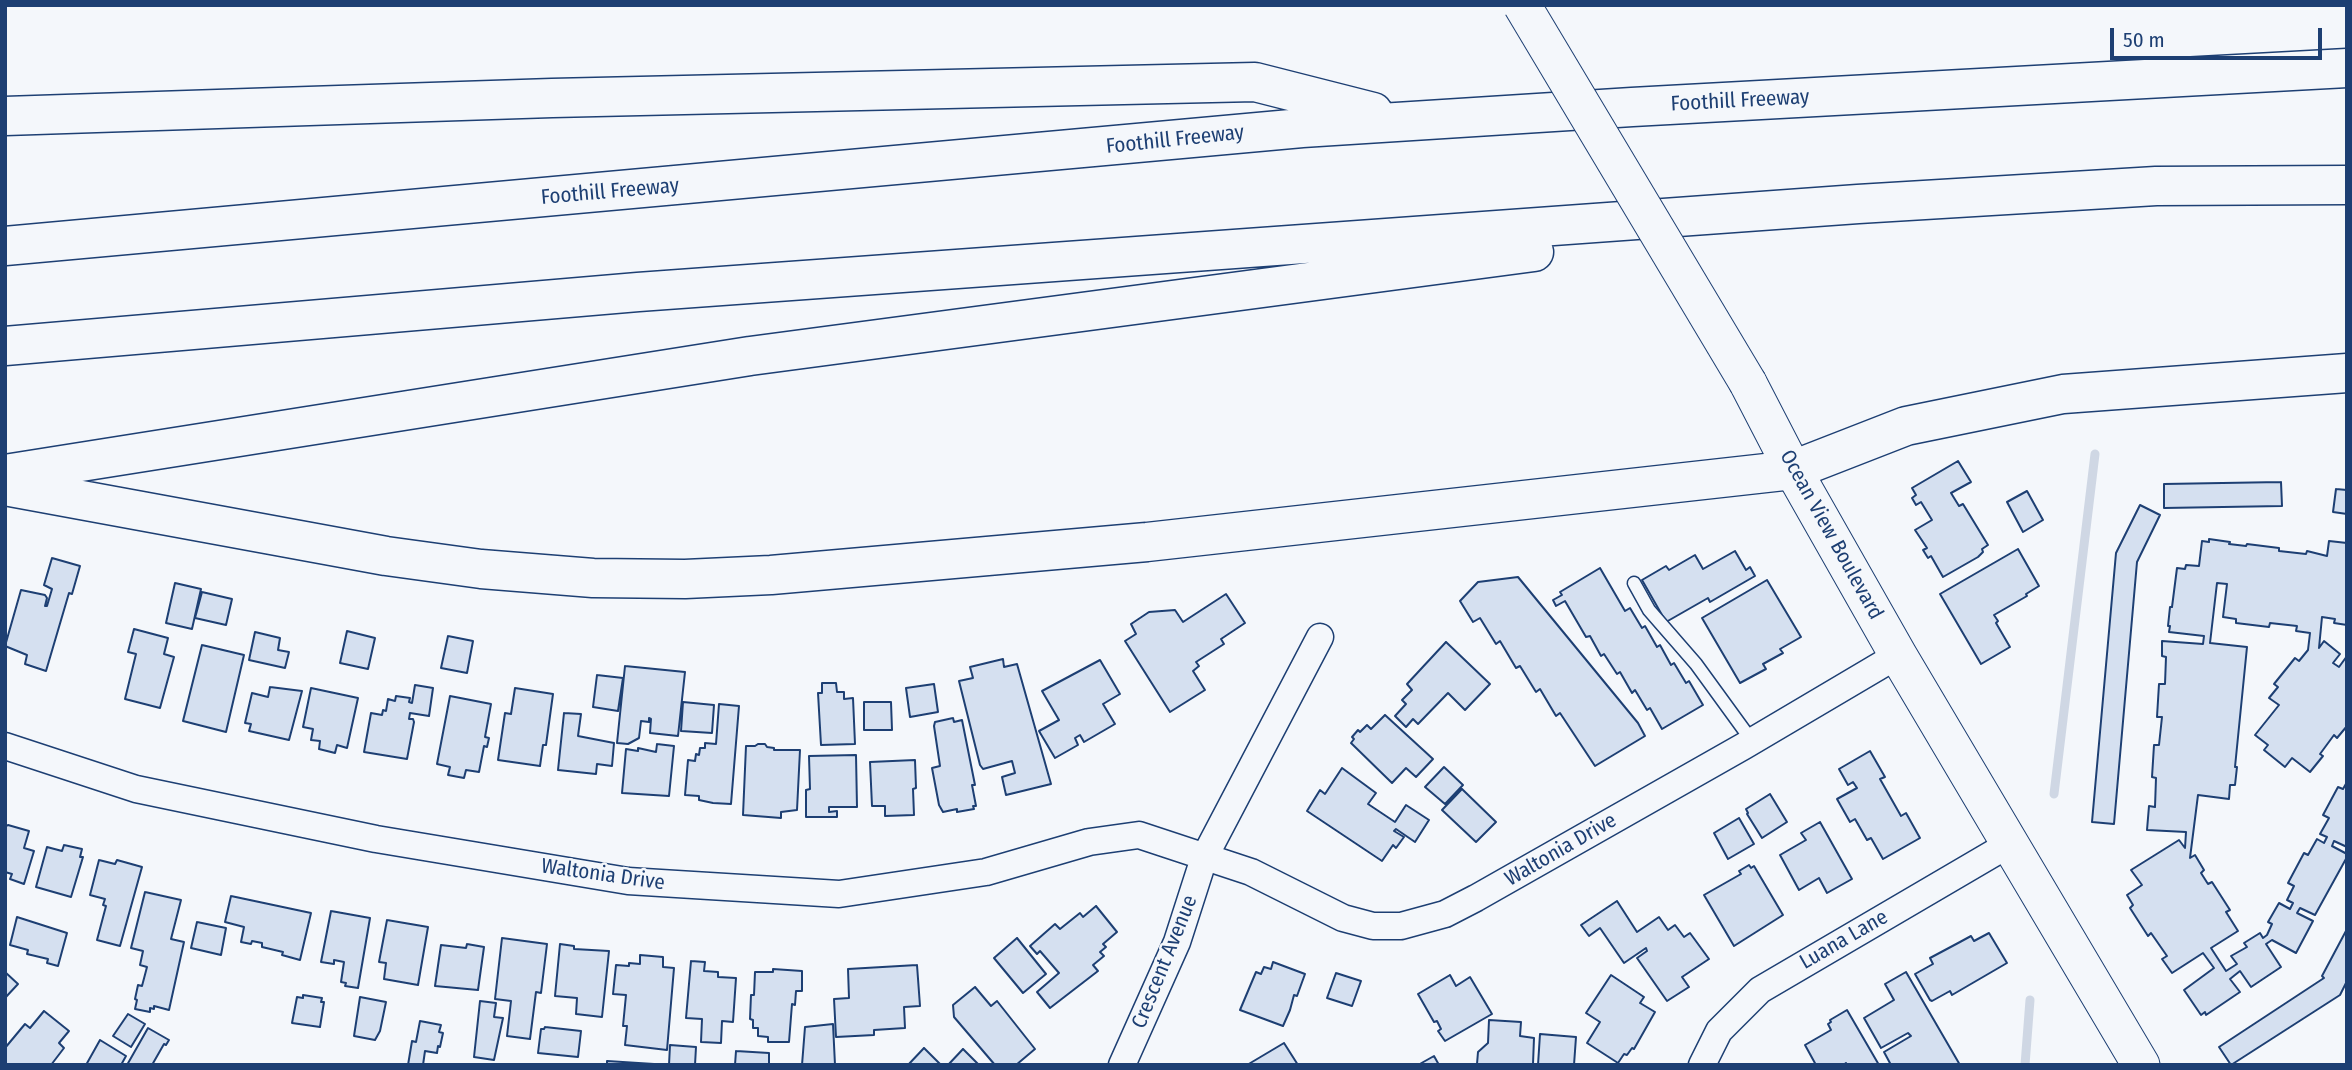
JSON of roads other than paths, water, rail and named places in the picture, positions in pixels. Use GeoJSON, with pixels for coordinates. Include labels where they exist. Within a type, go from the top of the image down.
{"type":"FeatureCollection","features":[{"type":"Feature","properties":{"kind":"highway","name":"Foothill Freeway"},"geometry":{"type":"LineString","coordinates":[[5,246],[1302,128],[2347,68]]}},
{"type":"Feature","properties":{"kind":"highway"},"geometry":{"type":"LineString","coordinates":[[5,116],[552,98],[1255,82],[1409,121]]}},
{"type":"Feature","properties":{"kind":"highway"},"geometry":{"type":"LineString","coordinates":[[5,346],[652,291],[1858,204],[2156,186],[2347,185]]}},
{"type":"Feature","properties":{"kind":"highway"},"geometry":{"type":"LineString","coordinates":[[5,474],[750,356],[1462,261],[2156,186]]}},
{"type":"Feature","properties":{"kind":"highway"},"geometry":{"type":"LineString","coordinates":[[5,486],[386,555],[481,569],[593,578],[685,579],[771,575],[1147,542],[1793,470],[1906,426],[2063,394],[2347,373]]}},
{"type":"Feature","properties":{"kind":"main road","name":"Ocean View Boulevard"},"geometry":{"type":"LineString","coordinates":[[1522,5],[1748,383],[1793,470],[1898,654],[2141,1065]]}},
{"type":"Feature","properties":{"kind":"street"},"geometry":{"type":"LineString","coordinates":[[1204,858],[1320,637]]}},
{"type":"Feature","properties":{"kind":"street","name":"Waltonia Drive"},"geometry":{"type":"LineString","coordinates":[[5,746],[135,789],[376,839],[628,881],[839,894],[986,872],[1089,842],[1139,835],[1251,872],[1343,918],[1373,926],[1401,926],[1445,914],[1476,898],[1752,741],[1898,654]]}},
{"type":"Feature","properties":{"kind":"street","name":"Luana Lane"},"geometry":{"type":"LineString","coordinates":[[1702,1065],[1719,1031],[1760,990],[2011,843]]}},
{"type":"Feature","properties":{"kind":"street","name":"Crescent Avenue"},"geometry":{"type":"LineString","coordinates":[[1122,1065],[1177,942],[1204,858]]}},
{"type":"Feature","properties":{"kind":"lane"},"geometry":{"type":"LineString","coordinates":[[1634,583],[1648,610],[1696,664],[1752,741]]}},
{"type":"Feature","properties":{"kind":"waterway"},"geometry":{"type":"LineString","coordinates":[[2054,794],[2095,454]]}},
{"type":"Feature","properties":{"kind":"waterway"},"geometry":{"type":"LineString","coordinates":[[2025,1065],[2030,1000]]}}]}
